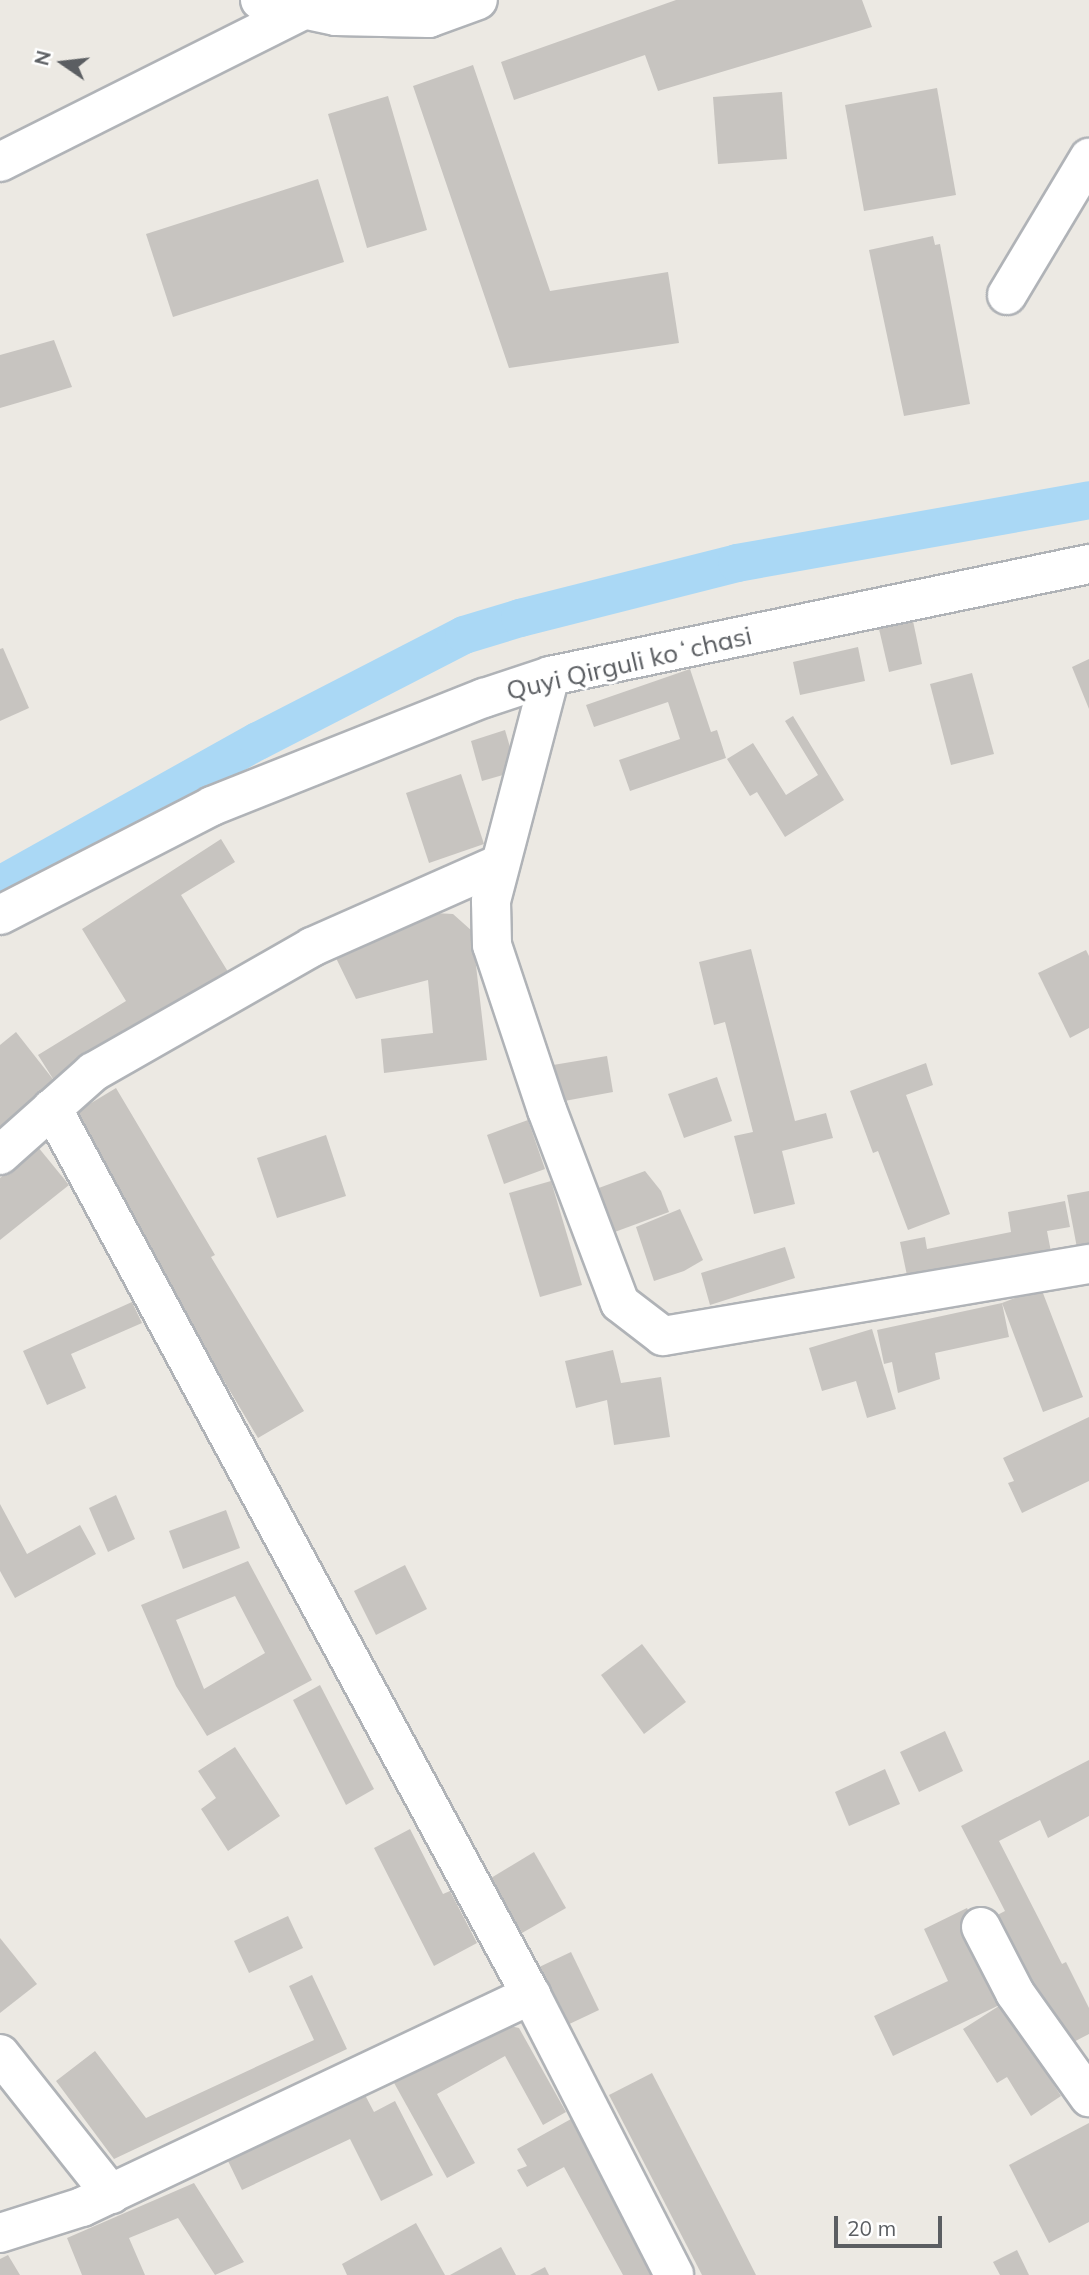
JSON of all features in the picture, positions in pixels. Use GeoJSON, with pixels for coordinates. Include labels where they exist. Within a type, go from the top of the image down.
{"type":"FeatureCollection","features":[{"type":"Feature","properties":{"kind":"street"},"geometry":{"type":"LineString","coordinates":[[260,0],[336,16],[429,18],[478,0]]}},
{"type":"Feature","properties":{"kind":"street"},"geometry":{"type":"LineString","coordinates":[[0,162],[306,9]]}},
{"type":"Feature","properties":{"kind":"street"},"geometry":{"type":"LineString","coordinates":[[1007,295],[1089,158]]}},
{"type":"Feature","properties":{"kind":"street","name":"Quyi Qirguli koʻchasi"},"geometry":{"type":"LineString","coordinates":[[0,915],[212,806],[484,698],[550,676],[1089,564]]}},
{"type":"Feature","properties":{"kind":"street"},"geometry":{"type":"LineString","coordinates":[[550,676],[491,901],[492,945],[547,1110],[620,1303],[663,1336],[1089,1264]]}},
{"type":"Feature","properties":{"kind":"street"},"geometry":{"type":"LineString","coordinates":[[0,1155],[93,1072],[312,947],[499,864]]}},
{"type":"Feature","properties":{"kind":"street"},"geometry":{"type":"LineString","coordinates":[[52,1108],[531,1995],[674,2275]]}},
{"type":"Feature","properties":{"kind":"street"},"geometry":{"type":"LineString","coordinates":[[981,1927],[1014,1993],[1089,2096]]}},
{"type":"Feature","properties":{"kind":"street"},"geometry":{"type":"LineString","coordinates":[[0,2233],[82,2207],[531,1995]]}},
{"type":"Feature","properties":{"kind":"street"},"geometry":{"type":"LineString","coordinates":[[0,2054],[111,2194]]}},
{"type":"Feature","properties":{"kind":"building"},"geometry":{"type":"Polygon","coordinates":[[[676,0],[862,0],[872,27],[658,91],[645,55],[514,100],[501,62],[676,0]]]}},
{"type":"Feature","properties":{"kind":"building"},"geometry":{"type":"Polygon","coordinates":[[[473,65],[550,291],[668,272],[679,343],[509,368],[413,86],[473,65]]]}},
{"type":"Feature","properties":{"kind":"building"},"geometry":{"type":"Polygon","coordinates":[[[937,88],[956,195],[864,211],[845,105],[937,88]]]}},
{"type":"Feature","properties":{"kind":"building"},"geometry":{"type":"Polygon","coordinates":[[[782,92],[787,159],[718,164],[713,97],[782,92]]]}},
{"type":"Feature","properties":{"kind":"building"},"geometry":{"type":"Polygon","coordinates":[[[388,96],[427,230],[367,248],[328,114],[388,96]]]}},
{"type":"Feature","properties":{"kind":"building"},"geometry":{"type":"Polygon","coordinates":[[[318,179],[344,262],[173,317],[146,234],[318,179]]]}},
{"type":"Feature","properties":{"kind":"building"},"geometry":{"type":"Polygon","coordinates":[[[933,236],[935,245],[940,244],[970,404],[904,416],[869,250],[933,236]]]}},
{"type":"Feature","properties":{"kind":"building"},"geometry":{"type":"Polygon","coordinates":[[[54,340],[72,387],[0,408],[0,355],[54,340]]]}},
{"type":"Feature","properties":{"kind":"building"},"geometry":{"type":"Polygon","coordinates":[[[913,621],[922,664],[889,672],[879,629],[913,621]]]}},
{"type":"Feature","properties":{"kind":"building"},"geometry":{"type":"Polygon","coordinates":[[[858,647],[865,681],[800,695],[793,662],[858,647]]]}},
{"type":"Feature","properties":{"kind":"building"},"geometry":{"type":"Polygon","coordinates":[[[3,648],[29,708],[0,721],[0,649],[3,648]]]}},
{"type":"Feature","properties":{"kind":"building"},"geometry":{"type":"Polygon","coordinates":[[[1089,659],[1089,709],[1072,667],[1089,659]]]}},
{"type":"Feature","properties":{"kind":"building"},"geometry":{"type":"Polygon","coordinates":[[[690,669],[711,732],[717,730],[726,758],[630,791],[619,760],[680,739],[668,702],[594,727],[586,705],[690,669]]]}},
{"type":"Feature","properties":{"kind":"building"},"geometry":{"type":"Polygon","coordinates":[[[972,673],[994,754],[951,765],[930,684],[972,673]]]}},
{"type":"Feature","properties":{"kind":"building"},"geometry":{"type":"Polygon","coordinates":[[[793,716],[844,800],[785,837],[757,792],[750,796],[727,759],[753,743],[786,795],[818,775],[785,721],[793,716]]]}},
{"type":"Feature","properties":{"kind":"building"},"geometry":{"type":"Polygon","coordinates":[[[505,730],[517,771],[482,781],[471,741],[505,730]]]}},
{"type":"Feature","properties":{"kind":"building"},"geometry":{"type":"Polygon","coordinates":[[[461,774],[484,844],[429,863],[406,793],[461,774]]]}},
{"type":"Feature","properties":{"kind":"building"},"geometry":{"type":"Polygon","coordinates":[[[221,839],[235,862],[181,895],[230,975],[55,1082],[38,1055],[126,1001],[82,929],[221,839]]]}},
{"type":"Feature","properties":{"kind":"building"},"geometry":{"type":"Polygon","coordinates":[[[416,912],[453,914],[472,931],[487,1060],[384,1073],[381,1039],[433,1033],[428,980],[356,999],[335,956],[416,912]]]}},
{"type":"Feature","properties":{"kind":"building"},"geometry":{"type":"Polygon","coordinates":[[[751,949],[795,1121],[826,1113],[833,1138],[782,1151],[795,1204],[754,1214],[734,1136],[753,1132],[725,1022],[714,1025],[699,962],[751,949]]]}},
{"type":"Feature","properties":{"kind":"building"},"geometry":{"type":"Polygon","coordinates":[[[1086,950],[1089,956],[1089,1028],[1070,1038],[1038,973],[1086,950]]]}},
{"type":"Feature","properties":{"kind":"building"},"geometry":{"type":"Polygon","coordinates":[[[16,1032],[63,1092],[0,1141],[0,1045],[16,1032]]]}},
{"type":"Feature","properties":{"kind":"building"},"geometry":{"type":"Polygon","coordinates":[[[607,1056],[613,1092],[559,1102],[553,1065],[607,1056]]]}},
{"type":"Feature","properties":{"kind":"building"},"geometry":{"type":"Polygon","coordinates":[[[926,1063],[933,1085],[906,1095],[950,1214],[908,1230],[878,1151],[873,1153],[850,1091],[926,1063]]]}},
{"type":"Feature","properties":{"kind":"building"},"geometry":{"type":"Polygon","coordinates":[[[717,1077],[732,1121],[684,1138],[668,1094],[717,1077]]]}},
{"type":"Feature","properties":{"kind":"building"},"geometry":{"type":"Polygon","coordinates":[[[116,1088],[215,1255],[211,1257],[304,1411],[258,1438],[118,1203],[124,1199],[73,1114],[116,1088]]]}},
{"type":"Feature","properties":{"kind":"building"},"geometry":{"type":"Polygon","coordinates":[[[528,1120],[545,1169],[504,1184],[487,1135],[528,1120]]]}},
{"type":"Feature","properties":{"kind":"building"},"geometry":{"type":"Polygon","coordinates":[[[326,1135],[346,1196],[277,1218],[257,1158],[326,1135]]]}},
{"type":"Feature","properties":{"kind":"building"},"geometry":{"type":"Polygon","coordinates":[[[38,1147],[69,1185],[0,1240],[0,1178],[38,1147]]]}},
{"type":"Feature","properties":{"kind":"building"},"geometry":{"type":"Polygon","coordinates":[[[645,1171],[661,1191],[669,1212],[612,1233],[596,1189],[645,1171]]]}},
{"type":"Feature","properties":{"kind":"building"},"geometry":{"type":"Polygon","coordinates":[[[551,1181],[582,1285],[540,1297],[509,1193],[551,1181]]]}},
{"type":"Feature","properties":{"kind":"building"},"geometry":{"type":"Polygon","coordinates":[[[1089,1191],[1089,1245],[1077,1248],[1067,1195],[1089,1191]]]}},
{"type":"Feature","properties":{"kind":"building"},"geometry":{"type":"Polygon","coordinates":[[[1065,1201],[1070,1227],[1047,1231],[1052,1257],[909,1285],[900,1242],[925,1237],[927,1249],[1011,1232],[1008,1212],[1065,1201]]]}},
{"type":"Feature","properties":{"kind":"building"},"geometry":{"type":"Polygon","coordinates":[[[680,1209],[703,1260],[684,1271],[654,1281],[636,1227],[680,1209]]]}},
{"type":"Feature","properties":{"kind":"building"},"geometry":{"type":"Polygon","coordinates":[[[785,1247],[795,1278],[710,1305],[701,1273],[785,1247]]]}},
{"type":"Feature","properties":{"kind":"building"},"geometry":{"type":"Polygon","coordinates":[[[1041,1288],[1083,1397],[1043,1412],[1002,1303],[1041,1288]]]}},
{"type":"Feature","properties":{"kind":"building"},"geometry":{"type":"Polygon","coordinates":[[[132,1302],[142,1323],[71,1354],[86,1388],[47,1405],[23,1351],[132,1302]]]}},
{"type":"Feature","properties":{"kind":"building"},"geometry":{"type":"Polygon","coordinates":[[[1002,1303],[1009,1337],[935,1353],[940,1379],[898,1393],[892,1362],[884,1364],[877,1330],[1002,1303]]]}},
{"type":"Feature","properties":{"kind":"building"},"geometry":{"type":"Polygon","coordinates":[[[872,1329],[896,1409],[867,1418],[856,1381],[822,1391],[809,1348],[872,1329]]]}},
{"type":"Feature","properties":{"kind":"building"},"geometry":{"type":"Polygon","coordinates":[[[613,1350],[621,1383],[661,1377],[670,1437],[614,1445],[607,1400],[576,1408],[565,1361],[613,1350]]]}},
{"type":"Feature","properties":{"kind":"building"},"geometry":{"type":"Polygon","coordinates":[[[1089,1417],[1089,1481],[1022,1513],[1008,1483],[1014,1481],[1003,1458],[1089,1417]]]}},
{"type":"Feature","properties":{"kind":"building"},"geometry":{"type":"Polygon","coordinates":[[[116,1495],[135,1539],[108,1552],[89,1508],[116,1495]]]}},
{"type":"Feature","properties":{"kind":"building"},"geometry":{"type":"Polygon","coordinates":[[[0,1504],[27,1554],[80,1525],[96,1554],[15,1598],[0,1571],[0,1504]]]}},
{"type":"Feature","properties":{"kind":"building"},"geometry":{"type":"Polygon","coordinates":[[[226,1510],[240,1548],[183,1569],[169,1531],[226,1510]]]}},
{"type":"Feature","properties":{"kind":"building"},"geometry":{"type":"Polygon","coordinates":[[[248,1561],[312,1680],[207,1736],[176,1686],[141,1605],[248,1561]],[[235,1596],[176,1620],[204,1689],[265,1653],[235,1596]]]}},
{"type":"Feature","properties":{"kind":"building"},"geometry":{"type":"Polygon","coordinates":[[[405,1565],[427,1609],[376,1635],[354,1591],[405,1565]]]}},
{"type":"Feature","properties":{"kind":"building"},"geometry":{"type":"Polygon","coordinates":[[[642,1644],[686,1702],[644,1734],[601,1675],[642,1644]]]}},
{"type":"Feature","properties":{"kind":"building"},"geometry":{"type":"Polygon","coordinates":[[[320,1685],[374,1789],[346,1805],[293,1700],[320,1685]]]}},
{"type":"Feature","properties":{"kind":"building"},"geometry":{"type":"Polygon","coordinates":[[[945,1731],[963,1771],[919,1792],[900,1752],[945,1731]]]}},
{"type":"Feature","properties":{"kind":"building"},"geometry":{"type":"Polygon","coordinates":[[[235,1747],[280,1816],[228,1851],[201,1809],[216,1798],[198,1771],[235,1747]]]}},
{"type":"Feature","properties":{"kind":"building"},"geometry":{"type":"Polygon","coordinates":[[[1089,1760],[1089,1816],[1048,1838],[1040,1820],[999,1841],[1062,1964],[1066,1962],[1089,2008],[1089,2034],[1058,2050],[984,1922],[1005,1911],[961,1826],[1089,1760]]]}},
{"type":"Feature","properties":{"kind":"building"},"geometry":{"type":"Polygon","coordinates":[[[885,1769],[900,1804],[849,1826],[835,1792],[885,1769]]]}},
{"type":"Feature","properties":{"kind":"building"},"geometry":{"type":"Polygon","coordinates":[[[410,1829],[443,1894],[450,1891],[477,1943],[434,1966],[374,1848],[410,1829]]]}},
{"type":"Feature","properties":{"kind":"building"},"geometry":{"type":"Polygon","coordinates":[[[534,1852],[566,1908],[522,1933],[491,1878],[534,1852]]]}},
{"type":"Feature","properties":{"kind":"building"},"geometry":{"type":"Polygon","coordinates":[[[967,1908],[1010,2000],[893,2056],[874,2016],[948,1981],[924,1929],[967,1908]]]}},
{"type":"Feature","properties":{"kind":"building"},"geometry":{"type":"Polygon","coordinates":[[[288,1916],[303,1948],[249,1973],[234,1941],[288,1916]]]}},
{"type":"Feature","properties":{"kind":"building"},"geometry":{"type":"Polygon","coordinates":[[[0,1938],[37,1984],[0,2013],[0,1938]]]}},
{"type":"Feature","properties":{"kind":"building"},"geometry":{"type":"Polygon","coordinates":[[[571,1952],[599,2010],[563,2027],[535,1969],[571,1952]]]}},
{"type":"Feature","properties":{"kind":"building"},"geometry":{"type":"Polygon","coordinates":[[[312,1975],[347,2049],[114,2159],[56,2081],[95,2051],[146,2118],[314,2040],[289,1986],[312,1975]]]}},
{"type":"Feature","properties":{"kind":"building"},"geometry":{"type":"Polygon","coordinates":[[[1002,2004],[1061,2096],[1031,2116],[1007,2077],[997,2083],[963,2029],[1002,2004]]]}},
{"type":"Feature","properties":{"kind":"building"},"geometry":{"type":"Polygon","coordinates":[[[506,2025],[519,2028],[566,2112],[543,2125],[505,2056],[437,2094],[475,2163],[447,2178],[393,2081],[506,2025]]]}},
{"type":"Feature","properties":{"kind":"building"},"geometry":{"type":"Polygon","coordinates":[[[652,2073],[756,2275],[702,2275],[609,2095],[652,2073]]]}},
{"type":"Feature","properties":{"kind":"building"},"geometry":{"type":"Polygon","coordinates":[[[365,2095],[374,2112],[395,2101],[433,2175],[381,2201],[350,2139],[242,2190],[228,2161],[365,2095]]]}},
{"type":"Feature","properties":{"kind":"building"},"geometry":{"type":"Polygon","coordinates":[[[571,2119],[658,2275],[623,2275],[564,2167],[527,2187],[517,2170],[527,2166],[517,2149],[571,2119]]]}},
{"type":"Feature","properties":{"kind":"building"},"geometry":{"type":"Polygon","coordinates":[[[1089,2123],[1089,2222],[1049,2243],[1009,2165],[1089,2123]]]}},
{"type":"Feature","properties":{"kind":"building"},"geometry":{"type":"Polygon","coordinates":[[[194,2183],[244,2262],[215,2275],[178,2218],[129,2238],[145,2275],[82,2275],[67,2238],[194,2183]]]}},
{"type":"Feature","properties":{"kind":"building"},"geometry":{"type":"Polygon","coordinates":[[[416,2223],[445,2275],[347,2275],[342,2264],[416,2223]]]}},
{"type":"Feature","properties":{"kind":"building"},"geometry":{"type":"Polygon","coordinates":[[[501,2247],[516,2275],[450,2275],[501,2247]]]}},
{"type":"Feature","properties":{"kind":"building"},"geometry":{"type":"Polygon","coordinates":[[[1017,2250],[1029,2275],[1000,2275],[993,2262],[1017,2250]]]}},
{"type":"Feature","properties":{"kind":"building"},"geometry":{"type":"Polygon","coordinates":[[[8,2255],[20,2275],[0,2275],[0,2259],[8,2255]]]}},
{"type":"Feature","properties":{"kind":"building"},"geometry":{"type":"Polygon","coordinates":[[[545,2267],[549,2275],[530,2275],[545,2267]]]}},
{"type":"Feature","properties":{"kind":"waterway"},"geometry":{"type":"LineString","coordinates":[[0,885],[258,741],[464,635],[520,618],[737,563],[1089,500]]}}]}
